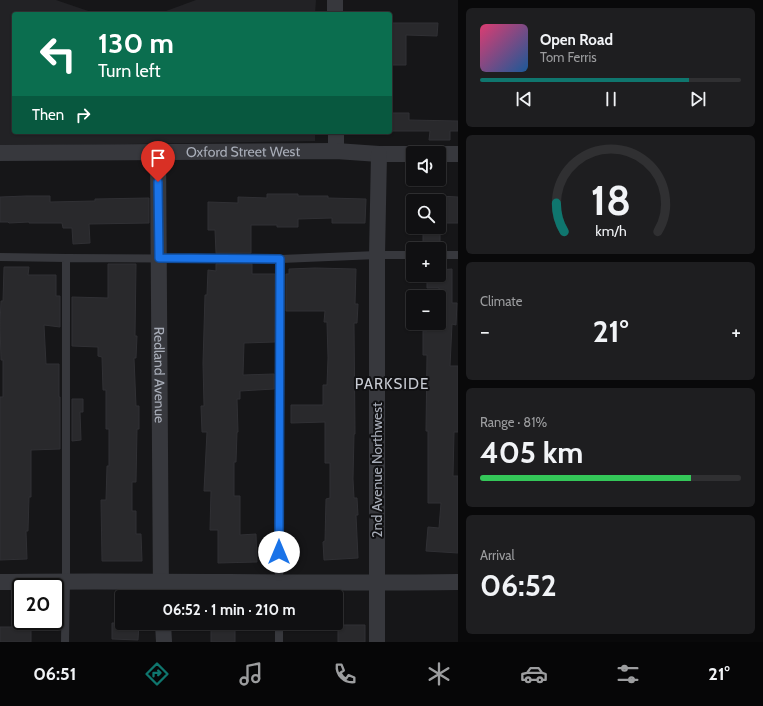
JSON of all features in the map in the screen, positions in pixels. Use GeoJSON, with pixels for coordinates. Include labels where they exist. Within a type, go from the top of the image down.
{"type":"FeatureCollection","features":[{"type":"Feature","properties":{"kind":"street"},"geometry":{"type":"LineString","coordinates":[[335,0],[335,12]]}},
{"type":"Feature","properties":{"kind":"street"},"geometry":{"type":"LineString","coordinates":[[336,134],[336,151]]}},
{"type":"Feature","properties":{"kind":"street","name":"Oxford Street West"},"geometry":{"type":"LineString","coordinates":[[0,153],[336,151],[406,154]]}},
{"type":"Feature","properties":{"kind":"street","name":"Redland Avenue"},"geometry":{"type":"LineString","coordinates":[[158,152],[161,589]]}},
{"type":"Feature","properties":{"kind":"street","name":"2nd Avenue Northwest"},"geometry":{"type":"LineString","coordinates":[[377,642],[377,255],[379,154]]}},
{"type":"Feature","properties":{"kind":"street"},"geometry":{"type":"LineString","coordinates":[[446,154],[458,154]]}},
{"type":"Feature","properties":{"kind":"street"},"geometry":{"type":"LineString","coordinates":[[0,582],[66,581],[161,589],[279,590],[377,583],[458,582]]}},
{"type":"Feature","properties":{"kind":"street"},"geometry":{"type":"LineString","coordinates":[[163,630],[164,642]]}},
{"type":"Feature","properties":{"kind":"lane"},"geometry":{"type":"LineString","coordinates":[[0,257],[280,259],[406,255]]}},
{"type":"Feature","properties":{"kind":"lane"},"geometry":{"type":"LineString","coordinates":[[446,255],[458,256]]}},
{"type":"Feature","properties":{"kind":"lane"},"geometry":{"type":"LineString","coordinates":[[65,642],[66,258]]}},
{"type":"Feature","properties":{"kind":"lane"},"geometry":{"type":"LineString","coordinates":[[279,590],[280,259]]}},
{"type":"Feature","properties":{"kind":"lane"},"geometry":{"type":"LineString","coordinates":[[279,630],[279,642]]}},
{"type":"Feature","properties":{"kind":"shaded area"},"geometry":{"type":"Polygon","coordinates":[[[0,0],[56,0],[91,12],[12,12],[12,134],[315,134],[315,141],[0,146],[0,0]]]}},
{"type":"Feature","properties":{"kind":"shaded area"},"geometry":{"type":"Polygon","coordinates":[[[196,0],[316,0],[315,12],[163,12],[196,0]]]}},
{"type":"Feature","properties":{"kind":"building"},"geometry":{"type":"Polygon","coordinates":[[[392,23],[438,23],[437,36],[406,35],[406,65],[392,65],[392,23]]]}},
{"type":"Feature","properties":{"kind":"building"},"geometry":{"type":"Polygon","coordinates":[[[392,113],[409,113],[409,120],[458,121],[458,131],[450,131],[450,140],[429,140],[430,131],[392,131],[392,113]]]}},
{"type":"Feature","properties":{"kind":"building"},"geometry":{"type":"Polygon","coordinates":[[[267,194],[298,194],[298,196],[328,196],[328,198],[366,199],[365,223],[332,223],[332,218],[298,219],[298,227],[251,225],[251,253],[216,253],[215,230],[208,230],[208,202],[238,203],[238,197],[267,198],[267,194]]]}},
{"type":"Feature","properties":{"kind":"building"},"geometry":{"type":"Polygon","coordinates":[[[50,196],[50,202],[149,198],[149,223],[89,224],[90,243],[73,244],[72,228],[63,228],[62,223],[0,222],[0,197],[50,196]]]}},
{"type":"Feature","properties":{"kind":"building"},"geometry":{"type":"Polygon","coordinates":[[[446,196],[458,197],[458,223],[446,223],[446,196]]]}},
{"type":"Feature","properties":{"kind":"building"},"geometry":{"type":"Polygon","coordinates":[[[423,234],[440,234],[440,242],[423,242],[423,234]]]}},
{"type":"Feature","properties":{"kind":"building"},"geometry":{"type":"Polygon","coordinates":[[[108,264],[136,264],[135,336],[137,336],[136,358],[134,358],[136,406],[139,406],[139,429],[137,429],[136,482],[132,482],[132,511],[136,511],[136,534],[141,534],[142,561],[102,561],[101,500],[106,500],[107,466],[109,466],[109,429],[106,429],[106,390],[103,390],[102,357],[98,356],[98,347],[72,346],[72,297],[108,298],[108,264]]]}},
{"type":"Feature","properties":{"kind":"building"},"geometry":{"type":"Polygon","coordinates":[[[216,264],[252,264],[252,274],[275,274],[275,342],[244,343],[243,375],[274,374],[274,389],[240,391],[240,399],[237,399],[238,432],[236,462],[234,462],[234,496],[240,496],[240,535],[256,534],[257,562],[218,563],[218,530],[210,530],[211,491],[204,491],[207,432],[202,432],[201,406],[204,406],[203,363],[205,295],[207,295],[208,270],[216,271],[216,264]]]}},
{"type":"Feature","properties":{"kind":"building"},"geometry":{"type":"Polygon","coordinates":[[[4,267],[29,267],[28,275],[56,275],[56,296],[60,296],[60,327],[44,325],[46,364],[59,364],[60,449],[31,450],[31,497],[29,497],[28,531],[26,531],[27,559],[0,560],[0,397],[3,397],[3,360],[1,360],[0,324],[1,301],[3,301],[4,267]]]}},
{"type":"Feature","properties":{"kind":"building"},"geometry":{"type":"Polygon","coordinates":[[[289,269],[356,269],[355,304],[358,304],[357,323],[354,323],[355,434],[353,479],[354,498],[357,498],[358,515],[356,515],[358,558],[324,560],[323,542],[325,541],[326,499],[330,498],[330,463],[325,463],[325,422],[291,423],[291,405],[323,405],[323,385],[327,385],[328,358],[327,322],[324,322],[325,311],[286,311],[286,274],[289,274],[289,269]]]}},
{"type":"Feature","properties":{"kind":"building"},"geometry":{"type":"Polygon","coordinates":[[[446,269],[452,269],[452,303],[457,303],[456,325],[452,324],[450,366],[458,366],[458,432],[454,432],[453,476],[458,476],[458,553],[426,551],[428,527],[439,528],[441,503],[428,503],[428,431],[426,431],[427,355],[423,355],[423,331],[446,330],[446,290],[439,290],[439,288],[427,288],[427,282],[446,282],[446,269]]]}},
{"type":"Feature","properties":{"kind":"building"},"geometry":{"type":"Polygon","coordinates":[[[72,399],[83,399],[83,412],[80,412],[81,440],[72,441],[72,399]]]}},
{"type":"Feature","properties":{"kind":"building"},"geometry":{"type":"Polygon","coordinates":[[[112,623],[115,623],[115,630],[139,630],[138,640],[112,639],[112,623]]]}},
{"type":"Feature","properties":{"kind":"building"},"geometry":{"type":"Polygon","coordinates":[[[343,625],[365,625],[365,642],[338,642],[338,630],[343,630],[343,625]]]}},
{"type":"Feature","properties":{"kind":"building"},"geometry":{"type":"Polygon","coordinates":[[[0,627],[12,627],[12,630],[31,630],[31,642],[0,642],[0,627]]]}},
{"type":"Feature","properties":{"kind":"building"},"geometry":{"type":"Polygon","coordinates":[[[211,630],[235,630],[235,642],[211,642],[211,630]]]}},
{"type":"Feature","properties":{"kind":"district","name":"PARKSIDE"},"geometry":{"type":"Point","coordinates":[392,384]}},
{"type":"Feature","properties":{"kind":"route"},"geometry":{"type":"LineString","coordinates":[[158,182],[159,258],[280,259],[279,552]]}}]}
